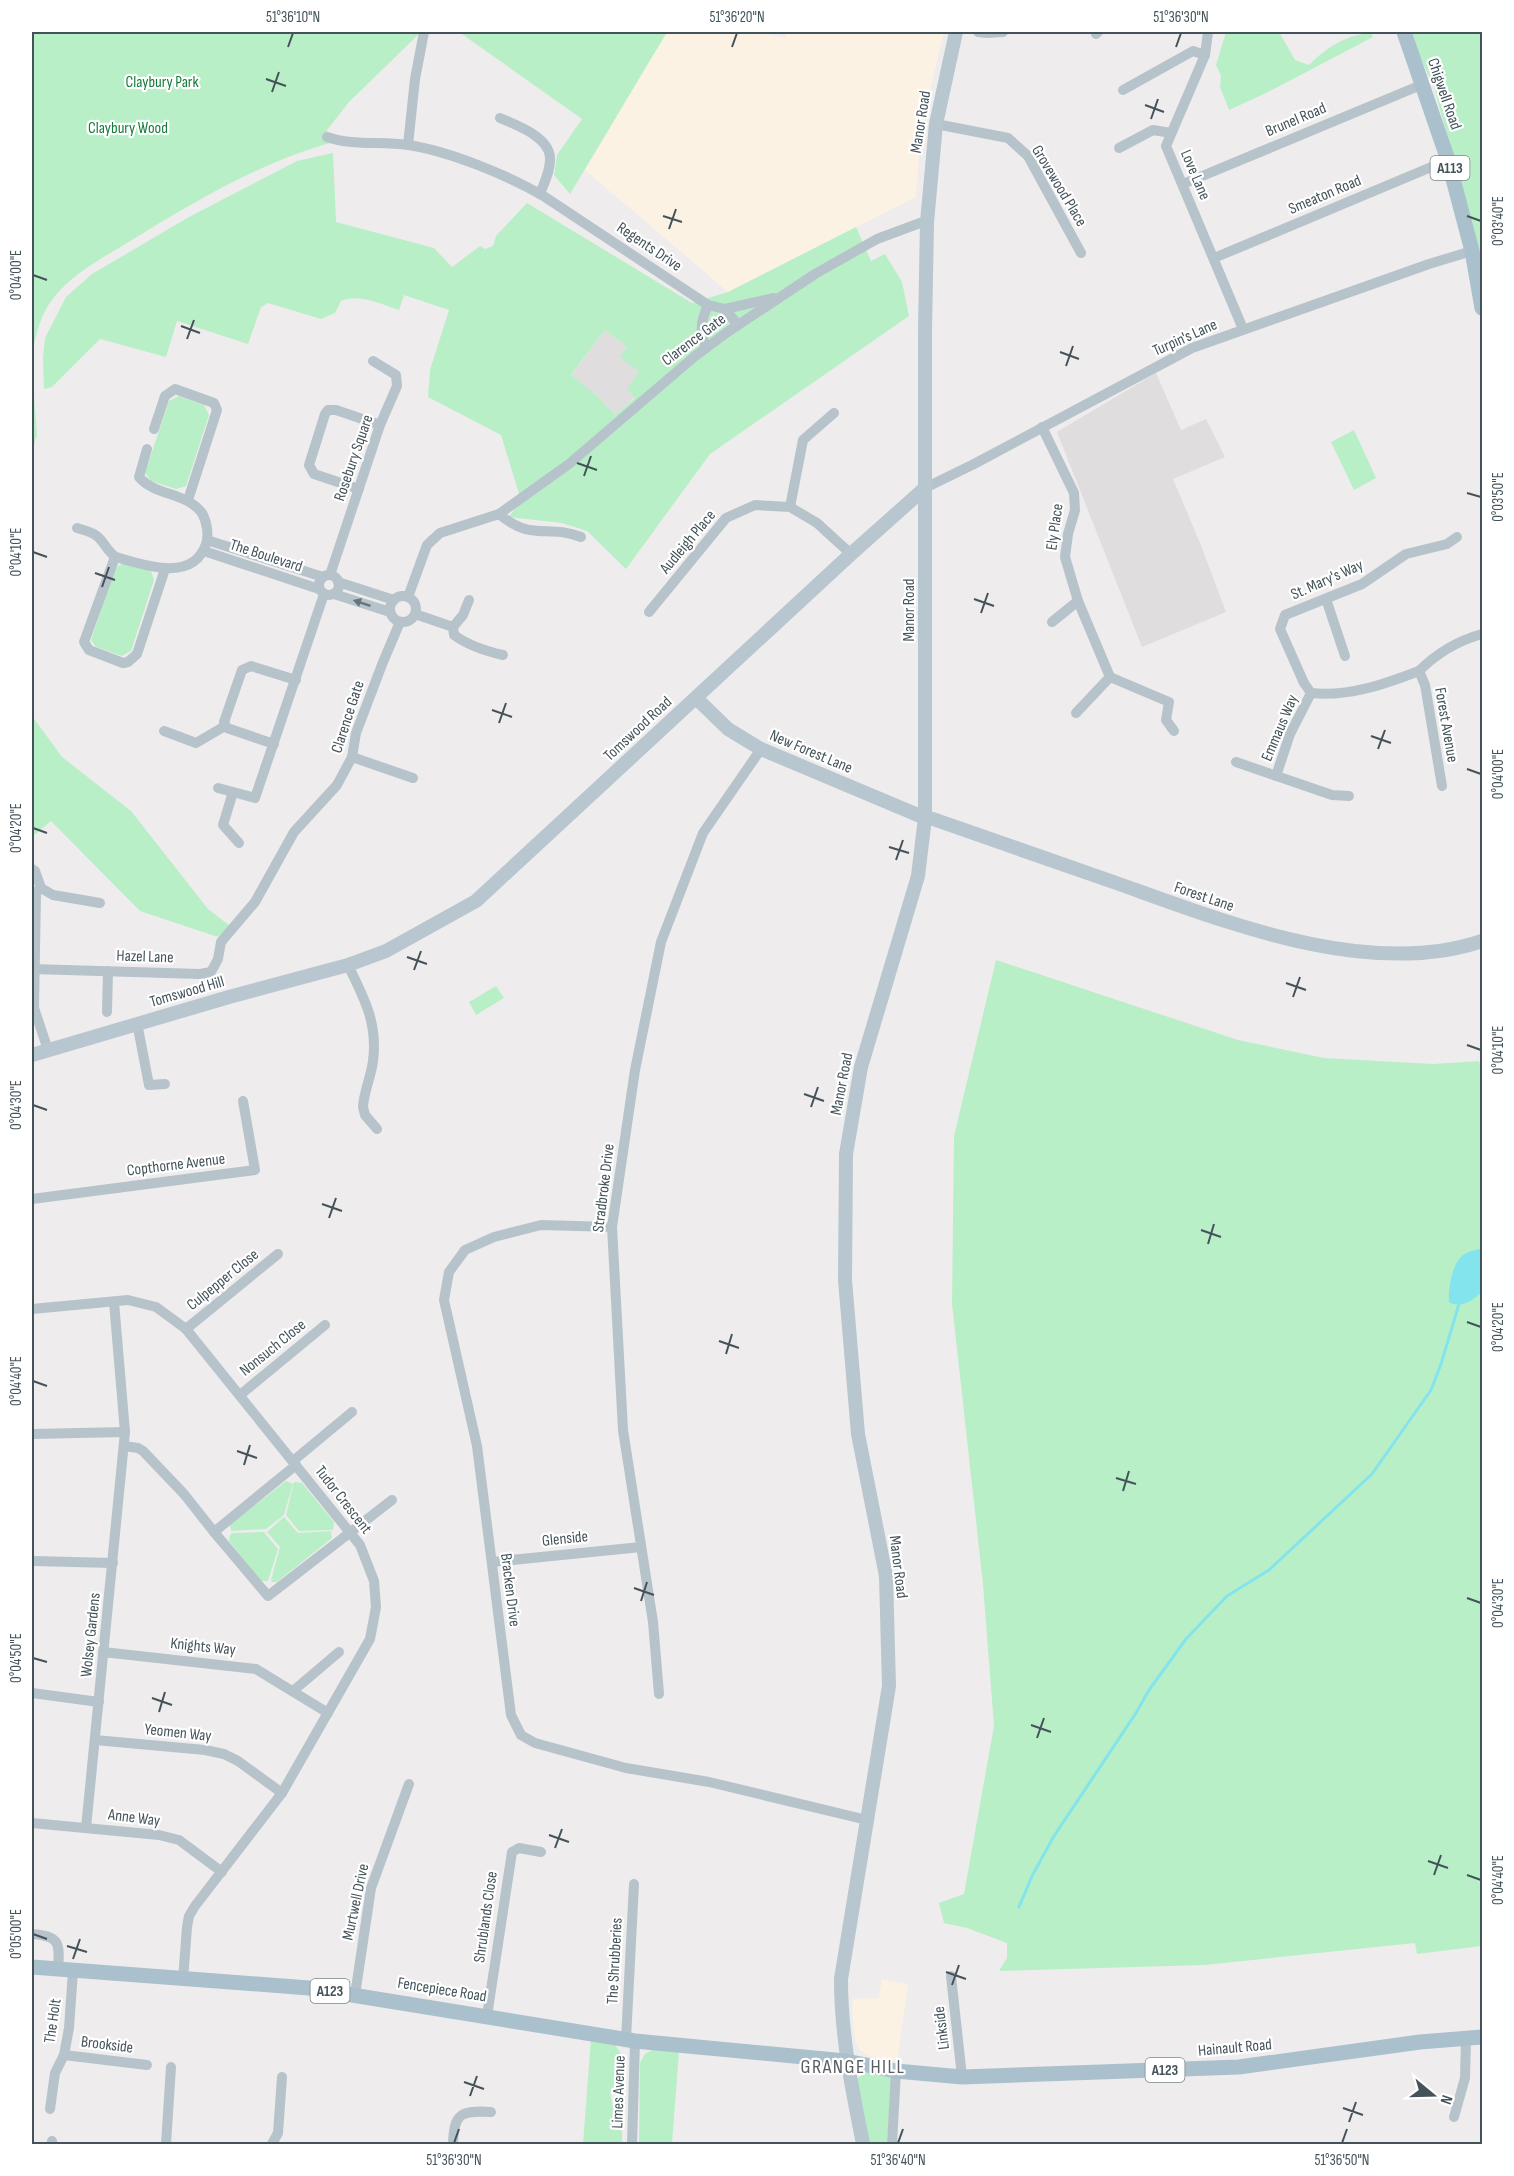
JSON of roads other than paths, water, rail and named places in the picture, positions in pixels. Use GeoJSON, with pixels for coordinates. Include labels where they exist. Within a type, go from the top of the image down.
{"type":"FeatureCollection","features":[{"type":"Feature","properties":{"kind":"main road","name":"Manor Road"},"geometry":{"type":"LineString","coordinates":[[863,2145],[846,2061],[841,2006],[842,1979],[889,1686],[886,1576],[858,1434],[845,1280],[846,1154],[861,1067],[918,876],[925,818],[927,222],[936,124],[956,32]]}},
{"type":"Feature","properties":{"kind":"main road","name":"Chigwell Road"},"geometry":{"type":"LineString","coordinates":[[1404,32],[1448,160],[1472,251],[1482,308]]}},
{"type":"Feature","properties":{"kind":"main road","name":"Tomswood Road"},"geometry":{"type":"LineString","coordinates":[[350,964],[386,951],[476,901],[925,488]]}},
{"type":"Feature","properties":{"kind":"main road","name":"New Forest Lane"},"geometry":{"type":"LineString","coordinates":[[696,698],[728,729],[761,749],[925,818]]}},
{"type":"Feature","properties":{"kind":"main road","name":"Forest Lane"},"geometry":{"type":"LineString","coordinates":[[925,818],[1243,927],[1294,940],[1368,952],[1422,954],[1482,941]]}},
{"type":"Feature","properties":{"kind":"main road","name":"Tomswood Hill"},"geometry":{"type":"LineString","coordinates":[[32,1054],[350,964]]}},
{"type":"Feature","properties":{"kind":"main road","name":"Fencepiece Road"},"geometry":{"type":"LineString","coordinates":[[32,1967],[309,1989],[631,2040],[846,2061]]}},
{"type":"Feature","properties":{"kind":"main road","name":"Hainault Road"},"geometry":{"type":"LineString","coordinates":[[846,2061],[896,2071],[962,2078],[1239,2067],[1385,2046],[1482,2037]]}},
{"type":"Feature","properties":{"kind":"street"},"geometry":{"type":"LineString","coordinates":[[408,145],[415,79],[424,32]]}},
{"type":"Feature","properties":{"kind":"street"},"geometry":{"type":"LineString","coordinates":[[978,32],[1003,32]]}},
{"type":"Feature","properties":{"kind":"street","name":"Love Lane"},"geometry":{"type":"LineString","coordinates":[[1208,32],[1205,55],[1166,146],[1243,328]]}},
{"type":"Feature","properties":{"kind":"street"},"geometry":{"type":"LineString","coordinates":[[1123,90],[1193,51],[1205,55]]}},
{"type":"Feature","properties":{"kind":"street","name":"Brunel Road"},"geometry":{"type":"LineString","coordinates":[[1183,184],[1421,85]]}},
{"type":"Feature","properties":{"kind":"street"},"geometry":{"type":"LineString","coordinates":[[500,118],[522,127],[544,143],[550,156],[548,174],[540,194]]}},
{"type":"Feature","properties":{"kind":"street","name":"Grovewood Place"},"geometry":{"type":"LineString","coordinates":[[936,124],[1008,138],[1028,156],[1081,253]]}},
{"type":"Feature","properties":{"kind":"street"},"geometry":{"type":"LineString","coordinates":[[1119,148],[1153,130],[1171,133]]}},
{"type":"Feature","properties":{"kind":"street","name":"Regents Drive"},"geometry":{"type":"LineString","coordinates":[[327,137],[342,142],[408,145],[468,161],[540,194],[708,305],[725,309]]}},
{"type":"Feature","properties":{"kind":"street","name":"Smeaton Road"},"geometry":{"type":"LineString","coordinates":[[1214,258],[1448,160]]}},
{"type":"Feature","properties":{"kind":"street","name":"Clarence Gate"},"geometry":{"type":"LineString","coordinates":[[408,597],[427,545],[440,533],[499,514],[569,464],[706,348],[815,274],[877,239],[920,222],[927,222]]}},
{"type":"Feature","properties":{"kind":"street","name":"Turpin's Lane"},"geometry":{"type":"LineString","coordinates":[[925,488],[1192,348],[1243,328],[1472,251]]}},
{"type":"Feature","properties":{"kind":"street"},"geometry":{"type":"LineString","coordinates":[[738,325],[725,309],[783,296]]}},
{"type":"Feature","properties":{"kind":"street"},"geometry":{"type":"LineString","coordinates":[[706,348],[700,332],[702,317],[708,305]]}},
{"type":"Feature","properties":{"kind":"street","name":"Rosebury Square"},"geometry":{"type":"LineString","coordinates":[[330,578],[380,425],[397,386],[396,375],[373,361]]}},
{"type":"Feature","properties":{"kind":"street"},"geometry":{"type":"LineString","coordinates":[[154,429],[165,396],[175,389],[214,403],[217,410],[188,500]]}},
{"type":"Feature","properties":{"kind":"street"},"geometry":{"type":"LineString","coordinates":[[359,489],[314,474],[311,470],[309,465],[325,414],[328,410],[336,410],[380,425]]}},
{"type":"Feature","properties":{"kind":"street"},"geometry":{"type":"LineString","coordinates":[[790,507],[803,440],[834,413]]}},
{"type":"Feature","properties":{"kind":"street","name":"Ely Place"},"geometry":{"type":"LineString","coordinates":[[1042,427],[1074,493],[1075,510],[1068,534],[1065,557],[1078,601],[1110,677]]}},
{"type":"Feature","properties":{"kind":"street"},"geometry":{"type":"LineString","coordinates":[[77,528],[97,535],[115,557],[165,569],[189,564],[204,551],[207,528],[202,514],[188,500],[144,484],[139,477],[147,449]]}},
{"type":"Feature","properties":{"kind":"street","name":"Audleigh Place"},"geometry":{"type":"LineString","coordinates":[[650,612],[726,518],[755,506],[790,507],[817,523],[851,554]]}},
{"type":"Feature","properties":{"kind":"street"},"geometry":{"type":"LineString","coordinates":[[499,514],[509,523],[525,530],[540,533],[561,531],[580,537]]}},
{"type":"Feature","properties":{"kind":"street","name":"St. Mary's Way"},"geometry":{"type":"LineString","coordinates":[[1311,693],[1304,683],[1281,629],[1285,615],[1362,584],[1406,554],[1446,544],[1457,537]]}},
{"type":"Feature","properties":{"kind":"street","name":"The Boulevard"},"geometry":{"type":"LineString","coordinates":[[207,540],[394,600]]}},
{"type":"Feature","properties":{"kind":"street","name":"The Boulevard"},"geometry":{"type":"LineString","coordinates":[[204,551],[390,612]]}},
{"type":"Feature","properties":{"kind":"street"},"geometry":{"type":"LineString","coordinates":[[115,557],[84,642],[89,650],[123,663],[128,662],[137,654],[165,569]]}},
{"type":"Feature","properties":{"kind":"street"},"geometry":{"type":"LineString","coordinates":[[218,788],[255,798],[326,592],[338,587],[330,578],[319,583],[326,592]]}},
{"type":"Feature","properties":{"kind":"street"},"geometry":{"type":"LineString","coordinates":[[402,596],[408,597],[415,604],[415,614],[408,622],[394,619],[390,612],[394,600],[402,596]]}},
{"type":"Feature","properties":{"kind":"street"},"geometry":{"type":"LineString","coordinates":[[1326,599],[1345,656]]}},
{"type":"Feature","properties":{"kind":"street"},"geometry":{"type":"LineString","coordinates":[[470,600],[463,615],[453,627],[454,635],[483,651],[503,655]]}},
{"type":"Feature","properties":{"kind":"street"},"geometry":{"type":"LineString","coordinates":[[1052,622],[1078,601]]}},
{"type":"Feature","properties":{"kind":"street"},"geometry":{"type":"LineString","coordinates":[[415,614],[453,627]]}},
{"type":"Feature","properties":{"kind":"street","name":"Clarence Gate"},"geometry":{"type":"LineString","coordinates":[[230,931],[260,895],[294,832],[337,785],[352,758],[356,733],[382,662],[400,622]]}},
{"type":"Feature","properties":{"kind":"street","name":"Forest Avenue"},"geometry":{"type":"LineString","coordinates":[[1442,786],[1425,685],[1419,671],[1449,646],[1482,634]]}},
{"type":"Feature","properties":{"kind":"street"},"geometry":{"type":"LineString","coordinates":[[225,726],[224,722],[242,670],[251,666],[296,680]]}},
{"type":"Feature","properties":{"kind":"street"},"geometry":{"type":"LineString","coordinates":[[1311,693],[1322,694],[1375,688],[1419,671]]}},
{"type":"Feature","properties":{"kind":"street"},"geometry":{"type":"LineString","coordinates":[[1076,713],[1110,677],[1169,702],[1166,720],[1174,731]]}},
{"type":"Feature","properties":{"kind":"street","name":"Emmaus Way"},"geometry":{"type":"LineString","coordinates":[[1276,776],[1290,734],[1311,693]]}},
{"type":"Feature","properties":{"kind":"street"},"geometry":{"type":"LineString","coordinates":[[164,731],[196,743],[225,726]]}},
{"type":"Feature","properties":{"kind":"street"},"geometry":{"type":"LineString","coordinates":[[225,726],[274,744]]}},
{"type":"Feature","properties":{"kind":"street","name":"Stradbroke Drive"},"geometry":{"type":"LineString","coordinates":[[658,1694],[653,1622],[623,1430],[612,1227],[635,1070],[661,942],[703,832],[761,749]]}},
{"type":"Feature","properties":{"kind":"street"},"geometry":{"type":"LineString","coordinates":[[352,758],[413,778]]}},
{"type":"Feature","properties":{"kind":"street","name":"Emmaus Way"},"geometry":{"type":"LineString","coordinates":[[1236,762],[1332,795],[1349,796]]}},
{"type":"Feature","properties":{"kind":"street"},"geometry":{"type":"LineString","coordinates":[[233,792],[223,825],[239,843]]}},
{"type":"Feature","properties":{"kind":"street"},"geometry":{"type":"LineString","coordinates":[[32,869],[35,871],[39,890],[33,969],[34,1008],[48,1050]]}},
{"type":"Feature","properties":{"kind":"street"},"geometry":{"type":"LineString","coordinates":[[39,890],[53,896],[100,903]]}},
{"type":"Feature","properties":{"kind":"street","name":"Hazel Lane"},"geometry":{"type":"LineString","coordinates":[[33,969],[200,974],[212,972],[218,959],[221,942],[230,931]]}},
{"type":"Feature","properties":{"kind":"street"},"geometry":{"type":"LineString","coordinates":[[350,964],[366,1001],[375,1040],[363,1107],[365,1115],[378,1129]]}},
{"type":"Feature","properties":{"kind":"street"},"geometry":{"type":"LineString","coordinates":[[107,1012],[108,970]]}},
{"type":"Feature","properties":{"kind":"street"},"geometry":{"type":"LineString","coordinates":[[137,1023],[149,1085],[165,1084]]}},
{"type":"Feature","properties":{"kind":"street","name":"Copthorne Avenue"},"geometry":{"type":"LineString","coordinates":[[32,1199],[255,1170],[243,1101]]}},
{"type":"Feature","properties":{"kind":"street","name":"Bracken Drive"},"geometry":{"type":"LineString","coordinates":[[612,1227],[542,1225],[494,1237],[465,1251],[449,1272],[444,1299],[477,1446],[511,1714],[521,1735],[535,1743],[626,1768],[709,1782],[867,1820]]}},
{"type":"Feature","properties":{"kind":"street","name":"Culpepper Close"},"geometry":{"type":"LineString","coordinates":[[186,1329],[278,1254]]}},
{"type":"Feature","properties":{"kind":"street","name":"Tudor Crescent"},"geometry":{"type":"LineString","coordinates":[[32,1309],[128,1300],[156,1307],[186,1329],[360,1545],[374,1581],[376,1606],[370,1639],[282,1793],[189,1916],[183,1980]]}},
{"type":"Feature","properties":{"kind":"street","name":"Wolsey Gardens"},"geometry":{"type":"LineString","coordinates":[[86,1828],[125,1432],[114,1302]]}},
{"type":"Feature","properties":{"kind":"street","name":"Nonsuch Close"},"geometry":{"type":"LineString","coordinates":[[240,1395],[325,1325]]}},
{"type":"Feature","properties":{"kind":"street"},"geometry":{"type":"LineString","coordinates":[[214,1532],[352,1412]]}},
{"type":"Feature","properties":{"kind":"street"},"geometry":{"type":"LineString","coordinates":[[32,1434],[125,1432]]}},
{"type":"Feature","properties":{"kind":"street"},"geometry":{"type":"LineString","coordinates":[[124,1446],[143,1451],[186,1497],[268,1596],[349,1531],[392,1500]]}},
{"type":"Feature","properties":{"kind":"street","name":"Glenside"},"geometry":{"type":"LineString","coordinates":[[492,1562],[641,1547]]}},
{"type":"Feature","properties":{"kind":"street"},"geometry":{"type":"LineString","coordinates":[[32,1561],[113,1563]]}},
{"type":"Feature","properties":{"kind":"street","name":"Knights Way"},"geometry":{"type":"LineString","coordinates":[[103,1652],[249,1667],[267,1675],[328,1713]]}},
{"type":"Feature","properties":{"kind":"street"},"geometry":{"type":"LineString","coordinates":[[293,1691],[339,1652]]}},
{"type":"Feature","properties":{"kind":"street"},"geometry":{"type":"LineString","coordinates":[[32,1693],[99,1702]]}},
{"type":"Feature","properties":{"kind":"street","name":"Yeomen Way"},"geometry":{"type":"LineString","coordinates":[[95,1740],[205,1750],[224,1754],[238,1761],[282,1793]]}},
{"type":"Feature","properties":{"kind":"street","name":"Murtwell Drive"},"geometry":{"type":"LineString","coordinates":[[355,1995],[371,1888],[408,1784]]}},
{"type":"Feature","properties":{"kind":"street","name":"Anne Way"},"geometry":{"type":"LineString","coordinates":[[32,1823],[159,1835],[178,1840],[222,1872]]}},
{"type":"Feature","properties":{"kind":"street","name":"Shrublands Close"},"geometry":{"type":"LineString","coordinates":[[487,2016],[512,1852],[519,1848],[541,1852]]}},
{"type":"Feature","properties":{"kind":"street","name":"The Shrubberies"},"geometry":{"type":"LineString","coordinates":[[631,2040],[634,1884]]}},
{"type":"Feature","properties":{"kind":"street","name":"The Holt"},"geometry":{"type":"LineString","coordinates":[[32,1934],[50,1936],[58,1942],[66,1970],[69,2028],[64,2055],[55,2073],[50,2109]]}},
{"type":"Feature","properties":{"kind":"street","name":"Linkside"},"geometry":{"type":"LineString","coordinates":[[951,1976],[962,2078]]}},
{"type":"Feature","properties":{"kind":"street"},"geometry":{"type":"LineString","coordinates":[[1454,2117],[1465,2078],[1466,2038]]}},
{"type":"Feature","properties":{"kind":"street","name":"Limes Avenue"},"geometry":{"type":"LineString","coordinates":[[631,2040],[632,2145]]}},
{"type":"Feature","properties":{"kind":"street","name":"Brookside"},"geometry":{"type":"LineString","coordinates":[[64,2055],[147,2065]]}},
{"type":"Feature","properties":{"kind":"street"},"geometry":{"type":"LineString","coordinates":[[166,2145],[171,2067]]}},
{"type":"Feature","properties":{"kind":"street"},"geometry":{"type":"LineString","coordinates":[[892,2145],[896,2071]]}},
{"type":"Feature","properties":{"kind":"street"},"geometry":{"type":"LineString","coordinates":[[272,2145],[278,2133],[282,2076]]}},
{"type":"Feature","properties":{"kind":"street"},"geometry":{"type":"LineString","coordinates":[[453,2145],[453,2127],[457,2119],[465,2112],[491,2112]]}},
{"type":"Feature","properties":{"kind":"water"},"geometry":{"type":"Polygon","coordinates":[[[1482,1248],[1482,1292],[1471,1301],[1462,1304],[1449,1302],[1453,1270],[1459,1259],[1465,1254],[1482,1248]]]}},
{"type":"Feature","properties":{"kind":"waterway"},"geometry":{"type":"LineString","coordinates":[[1019,1907],[1032,1876],[1054,1836],[1149,1690],[1186,1639],[1227,1596],[1269,1570],[1372,1474],[1431,1390],[1459,1304]]}},
{"type":"Feature","properties":{"kind":"district","name":"GRANGE HILL"},"geometry":{"type":"Point","coordinates":[853,2067]}},
{"type":"Feature","properties":{"kind":"park label","name":"Claybury Park"},"geometry":{"type":"Point","coordinates":[162,82]}},
{"type":"Feature","properties":{"kind":"park label","name":"Claybury Wood"},"geometry":{"type":"Point","coordinates":[128,128]}}]}
